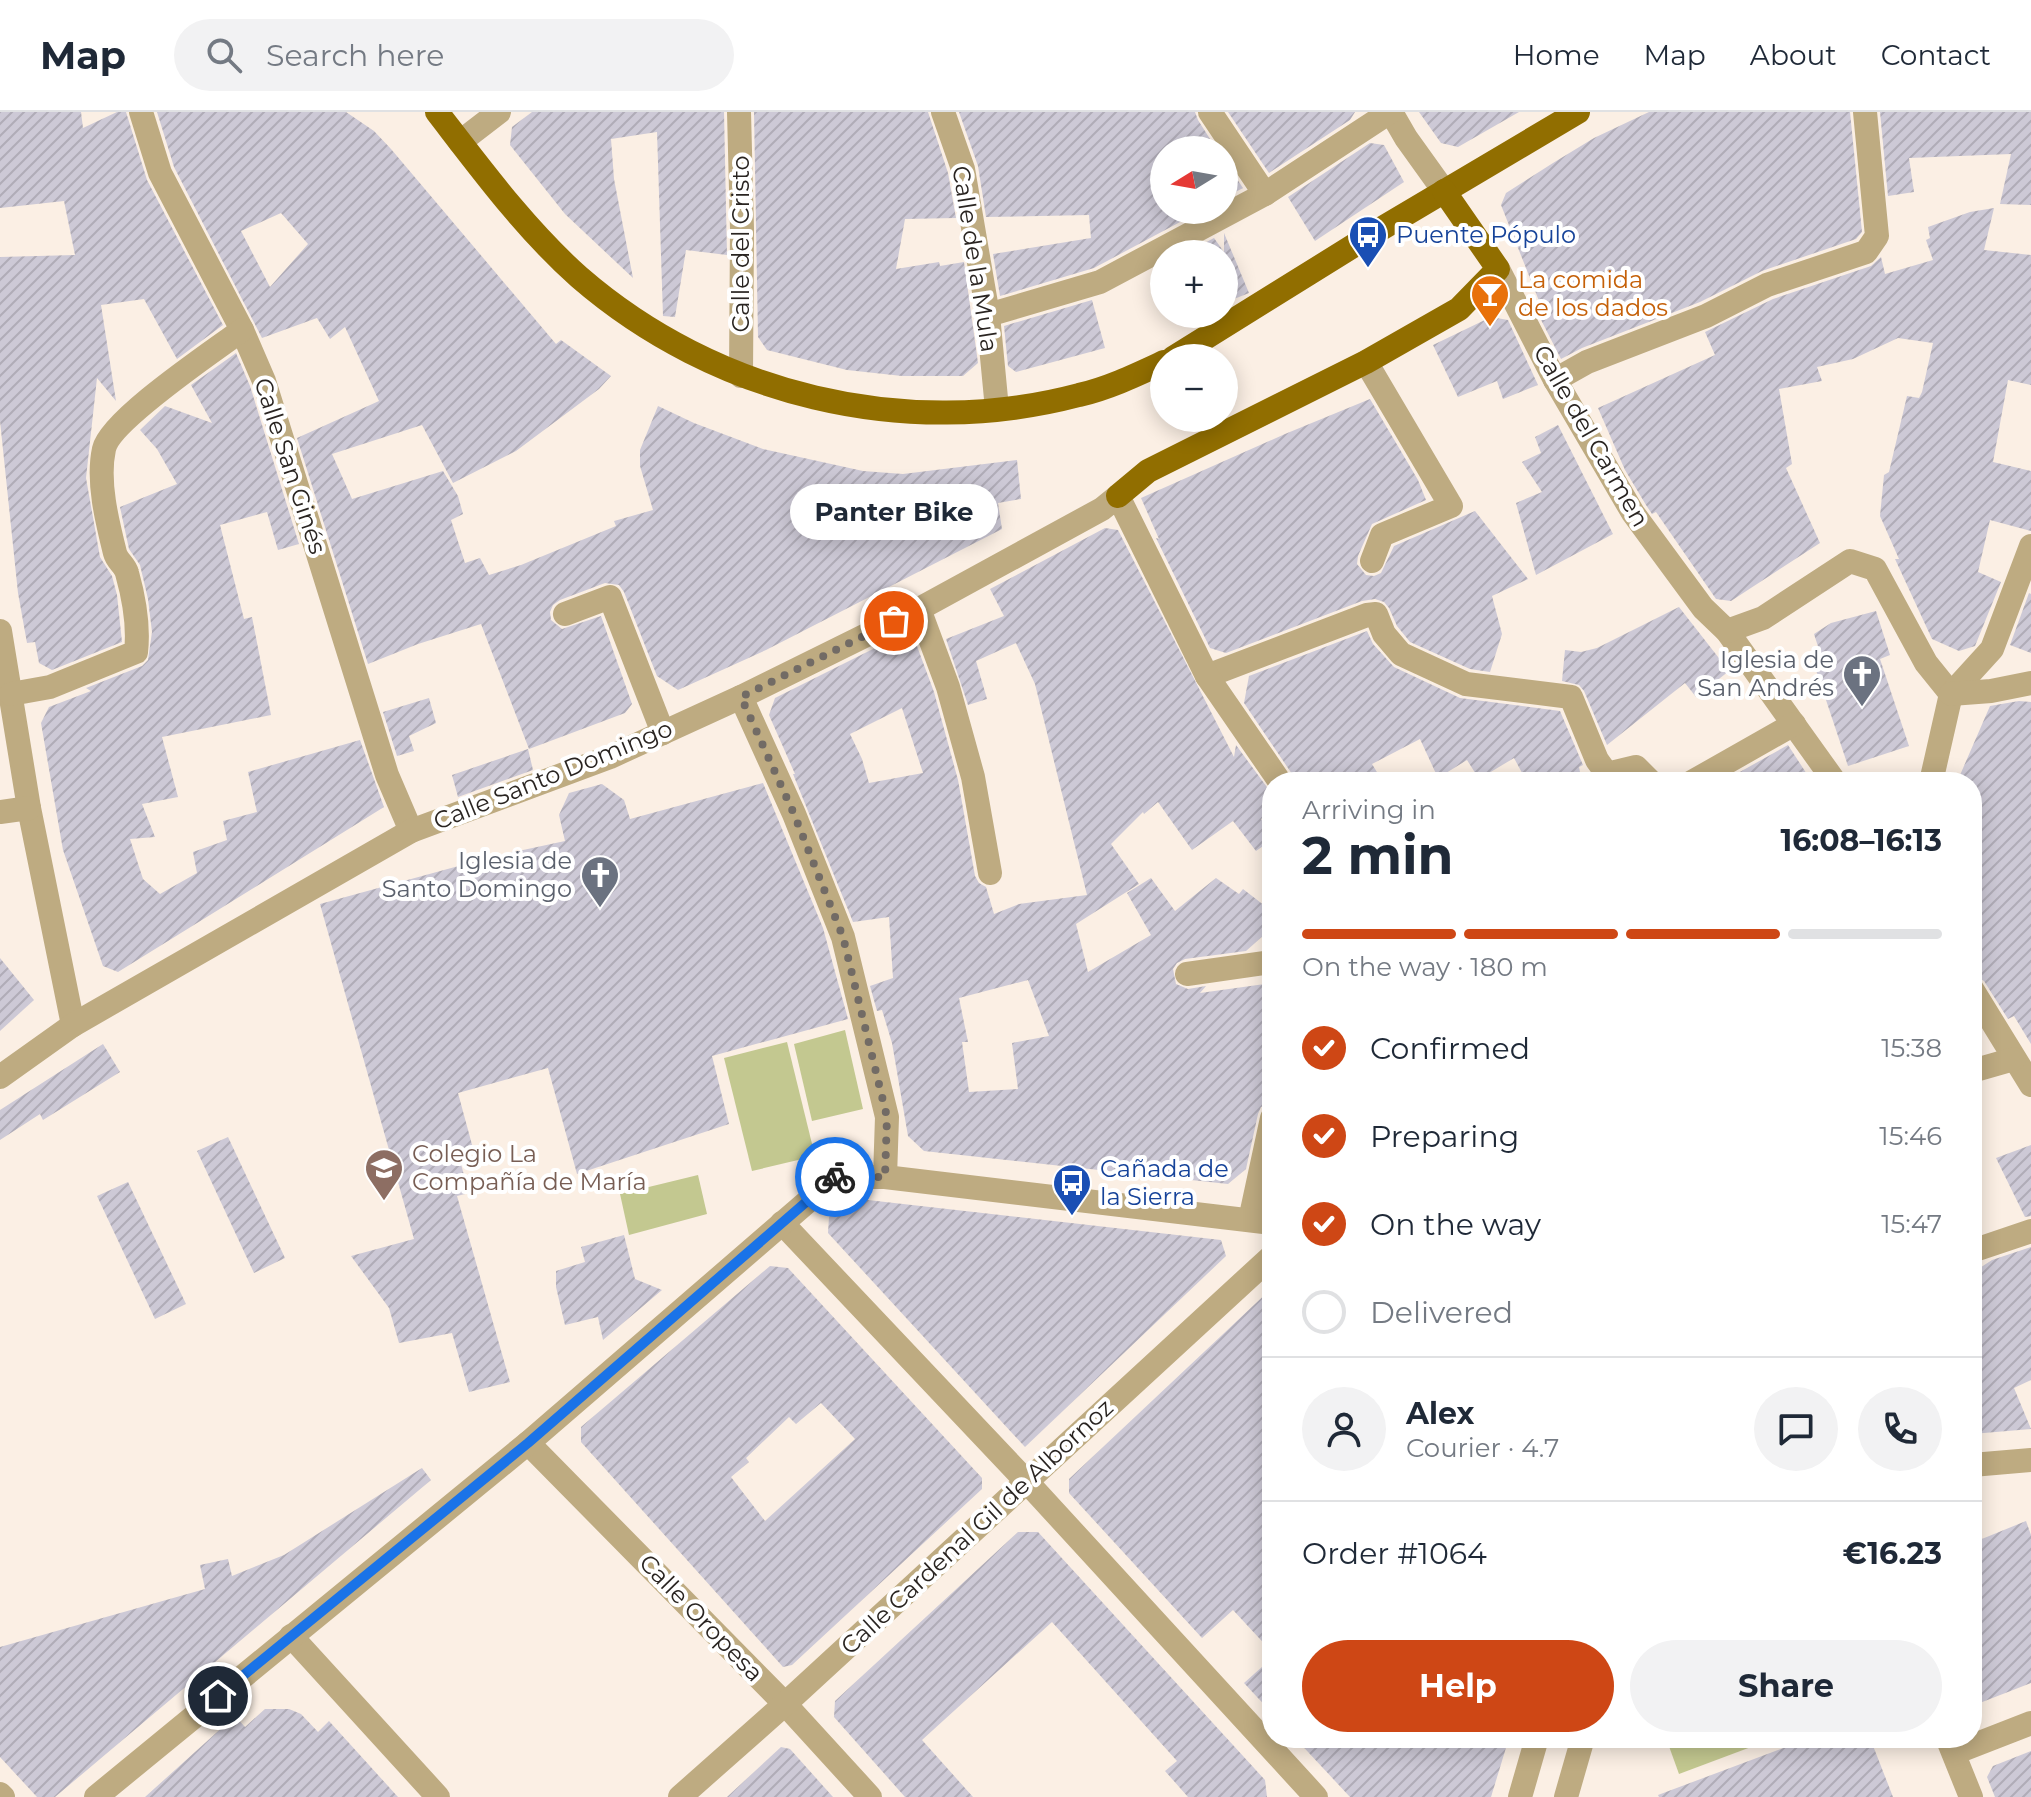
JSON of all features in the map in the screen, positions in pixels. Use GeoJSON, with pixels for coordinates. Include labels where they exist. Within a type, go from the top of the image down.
{"type":"FeatureCollection","features":[{"type":"Feature","properties":{"kind":"main road"},"geometry":{"type":"LineString","coordinates":[[437,112],[535,235],[579,276],[613,305],[664,338],[741,376],[858,408],[928,414],[997,409],[1079,395],[1150,368]]}},
{"type":"Feature","properties":{"kind":"main road"},"geometry":{"type":"LineString","coordinates":[[1196,344],[1578,112]]}},
{"type":"Feature","properties":{"kind":"main road","name":"Calle del Carmen"},"geometry":{"type":"LineString","coordinates":[[1444,191],[1498,269]]}},
{"type":"Feature","properties":{"kind":"main road"},"geometry":{"type":"LineString","coordinates":[[1118,496],[1148,471],[1366,362],[1459,309],[1498,269]]}},
{"type":"Feature","properties":{"kind":"street","name":"Calle San Ginés"},"geometry":{"type":"LineString","coordinates":[[141,112],[160,173],[242,330],[264,381],[387,775],[411,831]]}},
{"type":"Feature","properties":{"kind":"street"},"geometry":{"type":"LineString","coordinates":[[460,142],[499,112]]}},
{"type":"Feature","properties":{"kind":"street","name":"Calle del Cristo"},"geometry":{"type":"LineString","coordinates":[[739,112],[741,376]]}},
{"type":"Feature","properties":{"kind":"street","name":"Calle de la Mula"},"geometry":{"type":"LineString","coordinates":[[943,112],[963,169],[988,315],[997,409]]}},
{"type":"Feature","properties":{"kind":"street"},"geometry":{"type":"LineString","coordinates":[[1210,112],[1265,194]]}},
{"type":"Feature","properties":{"kind":"street"},"geometry":{"type":"LineString","coordinates":[[988,315],[1100,282],[1265,194],[1391,112],[1444,191]]}},
{"type":"Feature","properties":{"kind":"street"},"geometry":{"type":"LineString","coordinates":[[1555,380],[1587,362],[1706,316],[1767,285],[1866,252],[1877,236],[1865,112]]}},
{"type":"Feature","properties":{"kind":"street","name":"Calle del Carmen"},"geometry":{"type":"LineString","coordinates":[[1498,269],[1555,380],[1633,513],[1703,608],[1727,631],[1828,772]]}},
{"type":"Feature","properties":{"kind":"street"},"geometry":{"type":"LineString","coordinates":[[11,694],[50,687],[136,652],[138,632],[131,594],[126,569],[116,557],[102,477],[104,446],[124,421],[148,400],[242,330]]}},
{"type":"Feature","properties":{"kind":"street"},"geometry":{"type":"LineString","coordinates":[[1366,362],[1451,506],[1382,535],[1372,561]]}},
{"type":"Feature","properties":{"kind":"street"},"geometry":{"type":"LineString","coordinates":[[1118,496],[1207,676],[1273,772]]}},
{"type":"Feature","properties":{"kind":"street","name":"Calle Santo Domingo"},"geometry":{"type":"LineString","coordinates":[[3,1069],[73,1025],[411,831],[610,757],[741,697],[919,609],[1102,509],[1118,496]]}},
{"type":"Feature","properties":{"kind":"street"},"geometry":{"type":"LineString","coordinates":[[1933,772],[1951,694],[1992,649],[2031,546]]}},
{"type":"Feature","properties":{"kind":"street"},"geometry":{"type":"LineString","coordinates":[[1727,631],[1763,618],[1850,561],[1875,569],[1926,663],[1951,694]]}},
{"type":"Feature","properties":{"kind":"street"},"geometry":{"type":"LineString","coordinates":[[565,614],[610,597],[663,733]]}},
{"type":"Feature","properties":{"kind":"street"},"geometry":{"type":"LineString","coordinates":[[919,609],[948,687],[973,777],[990,873]]}},
{"type":"Feature","properties":{"kind":"street"},"geometry":{"type":"LineString","coordinates":[[1207,676],[1376,614],[1384,634],[1401,654],[1466,684],[1571,697],[1597,760],[1606,772]]}},
{"type":"Feature","properties":{"kind":"street"},"geometry":{"type":"LineString","coordinates":[[0,631],[29,808],[73,1025]]}},
{"type":"Feature","properties":{"kind":"street"},"geometry":{"type":"LineString","coordinates":[[1951,694],[1991,691],[2031,683]]}},
{"type":"Feature","properties":{"kind":"street"},"geometry":{"type":"LineString","coordinates":[[741,697],[794,814],[843,937],[887,1117],[885,1177]]}},
{"type":"Feature","properties":{"kind":"street"},"geometry":{"type":"LineString","coordinates":[[1710,772],[1794,724]]}},
{"type":"Feature","properties":{"kind":"street"},"geometry":{"type":"LineString","coordinates":[[1615,772],[1636,767],[1641,772]]}},
{"type":"Feature","properties":{"kind":"street"},"geometry":{"type":"LineString","coordinates":[[0,812],[29,808]]}},
{"type":"Feature","properties":{"kind":"street"},"geometry":{"type":"LineString","coordinates":[[1187,974],[1262,963]]}},
{"type":"Feature","properties":{"kind":"street"},"geometry":{"type":"LineString","coordinates":[[1982,1006],[2031,1085]]}},
{"type":"Feature","properties":{"kind":"street"},"geometry":{"type":"LineString","coordinates":[[1982,1068],[2014,1059]]}},
{"type":"Feature","properties":{"kind":"street"},"geometry":{"type":"LineString","coordinates":[[96,1797],[528,1443],[836,1177],[885,1177],[1261,1222]]}},
{"type":"Feature","properties":{"kind":"street"},"geometry":{"type":"LineString","coordinates":[[782,1223],[1027,1482],[1262,1743]]}},
{"type":"Feature","properties":{"kind":"street"},"geometry":{"type":"LineString","coordinates":[[1982,1248],[2031,1231]]}},
{"type":"Feature","properties":{"kind":"street","name":"Calle Cardenal Gil de Albornoz"},"geometry":{"type":"LineString","coordinates":[[680,1797],[1262,1265]]}},
{"type":"Feature","properties":{"kind":"street","name":"Calle Oropesa"},"geometry":{"type":"LineString","coordinates":[[528,1443],[785,1704],[870,1797]]}},
{"type":"Feature","properties":{"kind":"street"},"geometry":{"type":"LineString","coordinates":[[1982,1464],[2031,1460]]}},
{"type":"Feature","properties":{"kind":"street"},"geometry":{"type":"LineString","coordinates":[[291,1636],[438,1797]]}},
{"type":"Feature","properties":{"kind":"street"},"geometry":{"type":"LineString","coordinates":[[1982,1736],[2031,1723]]}},
{"type":"Feature","properties":{"kind":"street"},"geometry":{"type":"LineString","coordinates":[[1267,1748],[1308,1794]]}},
{"type":"Feature","properties":{"kind":"street"},"geometry":{"type":"LineString","coordinates":[[1520,1797],[1534,1748]]}},
{"type":"Feature","properties":{"kind":"street"},"geometry":{"type":"LineString","coordinates":[[1566,1797],[1580,1748]]}},
{"type":"Feature","properties":{"kind":"street"},"geometry":{"type":"LineString","coordinates":[[1952,1748],[1971,1797]]}},
{"type":"Feature","properties":{"kind":"green space"},"geometry":{"type":"Polygon","coordinates":[[[845,1030],[863,1109],[812,1121],[794,1044],[845,1030]]]}},
{"type":"Feature","properties":{"kind":"green space"},"geometry":{"type":"Polygon","coordinates":[[[787,1042],[815,1156],[752,1171],[724,1058],[787,1042]]]}},
{"type":"Feature","properties":{"kind":"green space"},"geometry":{"type":"Polygon","coordinates":[[[698,1175],[707,1214],[629,1235],[620,1194],[698,1175]]]}},
{"type":"Feature","properties":{"kind":"green space"},"geometry":{"type":"Polygon","coordinates":[[[1670,1748],[1748,1748],[1679,1774],[1670,1748]]]}},
{"type":"Feature","properties":{"kind":"building"},"geometry":{"type":"Polygon","coordinates":[[[0,112],[81,112],[83,128],[117,112],[126,112],[147,180],[223,325],[177,359],[144,299],[101,305],[116,401],[97,378],[86,478],[100,557],[112,576],[117,595],[122,642],[52,670],[39,663],[35,642],[27,643],[18,593],[0,421],[0,257],[75,255],[64,201],[0,208],[0,112]]]}},
{"type":"Feature","properties":{"kind":"building"},"geometry":{"type":"Polygon","coordinates":[[[157,112],[346,112],[374,131],[391,149],[556,344],[561,340],[611,376],[599,389],[516,451],[453,483],[422,425],[332,454],[352,499],[443,471],[458,496],[463,514],[451,520],[465,563],[480,558],[489,575],[616,526],[614,521],[653,510],[640,466],[640,450],[658,406],[763,449],[863,471],[903,474],[1017,460],[1021,499],[998,503],[1002,529],[766,650],[678,690],[657,676],[619,585],[605,583],[560,600],[550,612],[551,620],[562,629],[601,616],[632,704],[625,713],[529,749],[481,624],[368,664],[297,438],[379,401],[345,327],[330,339],[317,318],[262,338],[174,167],[157,112]],[[281,213],[241,231],[270,287],[308,244],[281,213]]]}},
{"type":"Feature","properties":{"kind":"building"},"geometry":{"type":"Polygon","coordinates":[[[532,112],[724,112],[727,255],[686,250],[675,317],[663,316],[657,132],[611,139],[614,179],[633,278],[565,214],[510,145],[512,127],[532,112]]]}},
{"type":"Feature","properties":{"kind":"building"},"geometry":{"type":"Polygon","coordinates":[[[754,112],[928,112],[948,173],[956,218],[905,219],[896,269],[939,262],[940,266],[964,262],[978,363],[963,376],[902,376],[847,370],[767,350],[758,337],[754,112]]]}},
{"type":"Feature","properties":{"kind":"building"},"geometry":{"type":"Polygon","coordinates":[[[959,112],[1195,112],[1208,136],[1150,136],[1150,224],[1176,224],[1094,268],[1000,296],[993,254],[1091,238],[1089,215],[986,217],[978,166],[959,112]]]}},
{"type":"Feature","properties":{"kind":"building"},"geometry":{"type":"Polygon","coordinates":[[[1228,112],[1355,112],[1350,120],[1269,173],[1228,112]]]}},
{"type":"Feature","properties":{"kind":"building"},"geometry":{"type":"Polygon","coordinates":[[[1419,112],[1519,112],[1458,147],[1441,143],[1419,112]]]}},
{"type":"Feature","properties":{"kind":"building"},"geometry":{"type":"Polygon","coordinates":[[[1649,112],[1850,112],[1862,232],[1856,239],[1762,271],[1700,302],[1561,359],[1538,314],[1543,311],[1501,205],[1506,193],[1553,163],[1594,138],[1649,112]]]}},
{"type":"Feature","properties":{"kind":"building"},"geometry":{"type":"Polygon","coordinates":[[[1880,112],[2031,112],[2031,205],[2000,204],[2011,154],[1909,158],[1914,192],[1888,196],[1880,112]]]}},
{"type":"Feature","properties":{"kind":"building"},"geometry":{"type":"Polygon","coordinates":[[[1370,143],[1384,145],[1404,182],[1315,241],[1288,197],[1370,143]]]}},
{"type":"Feature","properties":{"kind":"building"},"geometry":{"type":"Polygon","coordinates":[[[1994,208],[1984,250],[2031,255],[2031,385],[2008,380],[1993,462],[2031,471],[2031,531],[1990,520],[1978,572],[2001,582],[1975,646],[1959,651],[1932,639],[1895,559],[1899,559],[1880,516],[1884,475],[1889,472],[1907,396],[1919,398],[1922,392],[1933,343],[1898,338],[1853,359],[1817,367],[1822,381],[1779,389],[1792,464],[1786,468],[1820,543],[1731,601],[1716,599],[1656,512],[1652,514],[1646,505],[1625,470],[1598,408],[1715,355],[1705,332],[1773,299],[1871,266],[1881,257],[1885,274],[1933,260],[1926,240],[1930,238],[1928,227],[1970,212],[1994,208]]]}},
{"type":"Feature","properties":{"kind":"building"},"geometry":{"type":"Polygon","coordinates":[[[1238,267],[1249,293],[1238,297],[1238,267]]]}},
{"type":"Feature","properties":{"kind":"building"},"geometry":{"type":"Polygon","coordinates":[[[1092,300],[1105,348],[1016,372],[1008,366],[1004,326],[1092,300]]]}},
{"type":"Feature","properties":{"kind":"building"},"geometry":{"type":"Polygon","coordinates":[[[1491,317],[1508,320],[1538,385],[1503,399],[1497,381],[1458,397],[1433,345],[1491,317]]]}},
{"type":"Feature","properties":{"kind":"building"},"geometry":{"type":"Polygon","coordinates":[[[236,353],[250,386],[299,544],[278,550],[267,512],[220,525],[244,619],[252,617],[271,715],[162,737],[178,797],[142,804],[155,837],[130,839],[143,879],[160,894],[197,873],[193,852],[227,840],[223,821],[257,812],[248,772],[360,740],[384,807],[118,972],[103,966],[63,850],[41,723],[49,707],[91,691],[86,688],[142,666],[148,660],[152,632],[148,599],[140,565],[129,549],[120,507],[177,484],[157,449],[140,430],[165,406],[212,423],[191,385],[236,353]]]}},
{"type":"Feature","properties":{"kind":"building"},"geometry":{"type":"Polygon","coordinates":[[[1370,399],[1418,480],[1426,500],[1372,524],[1357,564],[1366,575],[1381,573],[1394,546],[1475,511],[1528,579],[1492,596],[1502,634],[1490,672],[1470,669],[1410,642],[1397,626],[1389,608],[1375,599],[1362,601],[1226,653],[1210,648],[1156,538],[1159,539],[1141,498],[1370,399]]]}},
{"type":"Feature","properties":{"kind":"building"},"geometry":{"type":"Polygon","coordinates":[[[1558,425],[1613,534],[1536,575],[1516,503],[1542,492],[1522,462],[1541,453],[1535,437],[1558,425]]]}},
{"type":"Feature","properties":{"kind":"building"},"geometry":{"type":"Polygon","coordinates":[[[1105,528],[1118,530],[1234,757],[1236,745],[1262,780],[1262,847],[1256,851],[1233,821],[1192,850],[1158,802],[1143,812],[1111,844],[1139,884],[1076,924],[1088,972],[1151,935],[1127,893],[1151,878],[1175,911],[1216,878],[1239,894],[1243,889],[1262,904],[1262,937],[1246,951],[1185,959],[1173,969],[1176,984],[1188,989],[1206,986],[1200,993],[1262,984],[1262,1107],[1246,1169],[1228,1184],[924,1151],[908,1136],[892,1043],[882,1010],[877,1011],[870,986],[893,978],[889,917],[853,922],[769,715],[775,698],[911,630],[934,692],[958,780],[975,876],[986,887],[994,914],[1019,904],[1087,895],[1035,684],[1016,643],[976,661],[987,699],[968,705],[946,639],[1004,616],[990,589],[1105,528]],[[902,708],[850,734],[869,783],[923,773],[902,708]],[[1028,980],[959,998],[968,1042],[962,1042],[969,1092],[1018,1089],[1012,1043],[1049,1036],[1028,980]]]}},
{"type":"Feature","properties":{"kind":"building"},"geometry":{"type":"Polygon","coordinates":[[[2031,594],[2031,653],[2010,645],[2031,594]]]}},
{"type":"Feature","properties":{"kind":"building"},"geometry":{"type":"Polygon","coordinates":[[[1679,607],[1729,671],[1696,697],[1685,683],[1607,745],[1584,691],[1579,685],[1562,681],[1565,650],[1581,652],[1597,648],[1679,607]]]}},
{"type":"Feature","properties":{"kind":"building","name":"Iglesia de San Andrés"},"geometry":{"type":"Polygon","coordinates":[[[1876,611],[1890,655],[1880,659],[1909,746],[1848,766],[1816,670],[1825,668],[1814,634],[1831,623],[1876,611]]]}},
{"type":"Feature","properties":{"kind":"building"},"geometry":{"type":"Polygon","coordinates":[[[1367,631],[1373,644],[1394,667],[1460,698],[1560,711],[1583,765],[1579,767],[1580,772],[1522,772],[1514,758],[1491,772],[1475,772],[1467,760],[1448,772],[1435,772],[1420,739],[1372,764],[1377,772],[1291,772],[1244,703],[1249,676],[1367,631]]]}},
{"type":"Feature","properties":{"kind":"building"},"geometry":{"type":"Polygon","coordinates":[[[429,698],[436,723],[409,736],[414,751],[397,756],[383,712],[429,698]]]}},
{"type":"Feature","properties":{"kind":"building"},"geometry":{"type":"Polygon","coordinates":[[[2031,702],[2031,1044],[2014,1016],[2008,1019],[1982,980],[1982,772],[1961,772],[1990,706],[2031,702]]]}},
{"type":"Feature","properties":{"kind":"building"},"geometry":{"type":"Polygon","coordinates":[[[1788,745],[1806,772],[1740,772],[1788,745]]]}},
{"type":"Feature","properties":{"kind":"building"},"geometry":{"type":"Polygon","coordinates":[[[528,749],[533,770],[458,797],[452,775],[528,749]]]}},
{"type":"Feature","properties":{"kind":"building"},"geometry":{"type":"Polygon","coordinates":[[[763,783],[823,928],[848,1019],[712,1056],[729,1124],[577,1174],[548,1068],[458,1093],[474,1152],[459,1157],[469,1193],[457,1196],[510,1382],[469,1392],[452,1333],[399,1343],[389,1308],[351,1256],[414,1239],[320,904],[495,856],[565,841],[559,815],[569,793],[602,784],[624,800],[630,819],[763,783]]]}},
{"type":"Feature","properties":{"kind":"building"},"geometry":{"type":"Polygon","coordinates":[[[0,958],[34,1000],[0,1031],[0,958]]]}},
{"type":"Feature","properties":{"kind":"building"},"geometry":{"type":"Polygon","coordinates":[[[103,1044],[120,1072],[43,1120],[40,1114],[0,1140],[0,1110],[103,1044]]]}},
{"type":"Feature","properties":{"kind":"building"},"geometry":{"type":"Polygon","coordinates":[[[228,1137],[285,1258],[254,1273],[197,1151],[228,1137]]]}},
{"type":"Feature","properties":{"kind":"building"},"geometry":{"type":"Polygon","coordinates":[[[2031,1145],[2031,1216],[2025,1217],[1996,1158],[2031,1145]]]}},
{"type":"Feature","properties":{"kind":"building"},"geometry":{"type":"Polygon","coordinates":[[[128,1182],[186,1304],[155,1319],[97,1196],[128,1182]]]}},
{"type":"Feature","properties":{"kind":"building"},"geometry":{"type":"Polygon","coordinates":[[[850,1198],[1221,1240],[1226,1256],[1025,1447],[828,1233],[829,1217],[850,1198]]]}},
{"type":"Feature","properties":{"kind":"building"},"geometry":{"type":"Polygon","coordinates":[[[624,1235],[635,1279],[662,1290],[603,1340],[598,1317],[565,1325],[556,1287],[556,1271],[585,1262],[581,1247],[624,1235]]]}},
{"type":"Feature","properties":{"kind":"building"},"geometry":{"type":"Polygon","coordinates":[[[2031,1247],[2031,1380],[2014,1388],[2031,1429],[1982,1433],[1982,1266],[2031,1247]]]}},
{"type":"Feature","properties":{"kind":"building"},"geometry":{"type":"Polygon","coordinates":[[[770,1266],[788,1268],[982,1478],[982,1489],[792,1665],[783,1667],[581,1442],[581,1427],[770,1266]],[[821,1403],[796,1424],[789,1417],[746,1458],[749,1462],[731,1477],[765,1521],[855,1439],[821,1403]]]}},
{"type":"Feature","properties":{"kind":"building"},"geometry":{"type":"Polygon","coordinates":[[[1262,1297],[1262,1641],[1233,1610],[1202,1638],[1069,1493],[1069,1479],[1262,1297]]]}},
{"type":"Feature","properties":{"kind":"building"},"geometry":{"type":"Polygon","coordinates":[[[422,1468],[431,1480],[55,1797],[37,1797],[0,1757],[0,1647],[205,1589],[200,1565],[228,1559],[232,1576],[284,1555],[422,1468]]]}},
{"type":"Feature","properties":{"kind":"building"},"geometry":{"type":"Polygon","coordinates":[[[2026,1521],[2031,1535],[2031,1683],[1982,1702],[1982,1539],[2026,1521]]]}},
{"type":"Feature","properties":{"kind":"building"},"geometry":{"type":"Polygon","coordinates":[[[1018,1532],[1038,1532],[1265,1780],[1267,1797],[1188,1797],[1165,1771],[1177,1761],[1052,1622],[922,1740],[973,1797],[905,1797],[834,1717],[835,1701],[1018,1532]]]}},
{"type":"Feature","properties":{"kind":"building"},"geometry":{"type":"Polygon","coordinates":[[[1262,1667],[1262,1702],[1244,1683],[1262,1667]]]}},
{"type":"Feature","properties":{"kind":"building"},"geometry":{"type":"Polygon","coordinates":[[[265,1709],[289,1709],[301,1714],[318,1732],[329,1721],[398,1797],[145,1797],[235,1716],[245,1727],[265,1709]]]}},
{"type":"Feature","properties":{"kind":"building"},"geometry":{"type":"Polygon","coordinates":[[[781,1747],[790,1749],[833,1797],[727,1797],[781,1747]]]}},
{"type":"Feature","properties":{"kind":"building"},"geometry":{"type":"Polygon","coordinates":[[[1304,1748],[1506,1748],[1491,1797],[1350,1797],[1304,1748]]]}},
{"type":"Feature","properties":{"kind":"building"},"geometry":{"type":"Polygon","coordinates":[[[1783,1748],[1874,1748],[1893,1797],[1659,1797],[1783,1748]]]}},
{"type":"Feature","properties":{"kind":"building"},"geometry":{"type":"Polygon","coordinates":[[[2031,1751],[2031,1797],[1995,1797],[1987,1777],[1993,1766],[2031,1751]]]}},
{"type":"Feature","properties":{"kind":"way so far"},"geometry":{"type":"LineString","coordinates":[[835,1177],[885,1177],[887,1117],[843,937],[794,814],[741,697],[894,621]]}},
{"type":"Feature","properties":{"kind":"place","name":"Puente Pópulo"},"geometry":{"type":"Point","coordinates":[1368,269]}},
{"type":"Feature","properties":{"kind":"place","name":"La comida de los dados"},"geometry":{"type":"Point","coordinates":[1490,328]}},
{"type":"Feature","properties":{"kind":"place","name":"Panter Bike"},"geometry":{"type":"Point","coordinates":[894,621]}},
{"type":"Feature","properties":{"kind":"place","name":"Iglesia de San Andrés"},"geometry":{"type":"Point","coordinates":[1862,708]}},
{"type":"Feature","properties":{"kind":"place","name":"Iglesia de Santo Domingo"},"geometry":{"type":"Point","coordinates":[600,909]}},
{"type":"Feature","properties":{"kind":"place","name":"Colegio La Compañía de María"},"geometry":{"type":"Point","coordinates":[384,1202]}},
{"type":"Feature","properties":{"kind":"place","name":"Cañada de la Sierra"},"geometry":{"type":"Point","coordinates":[1072,1217]}},
{"type":"Feature","properties":{"kind":"route"},"geometry":{"type":"LineString","coordinates":[[218,1696],[528,1443],[835,1177]]}}]}
